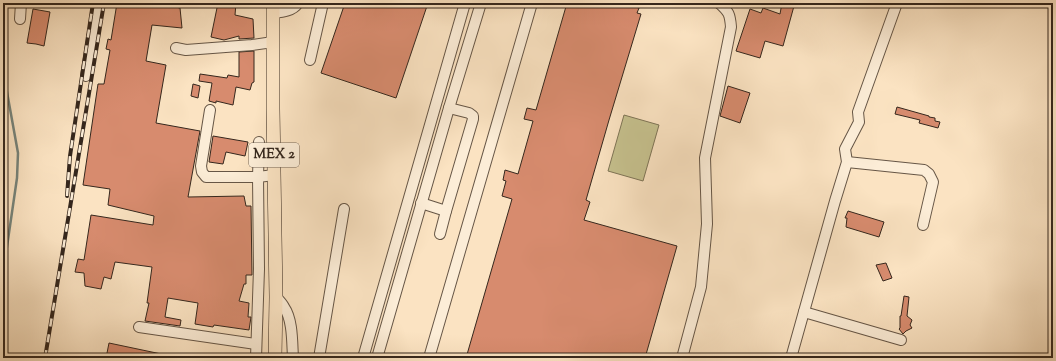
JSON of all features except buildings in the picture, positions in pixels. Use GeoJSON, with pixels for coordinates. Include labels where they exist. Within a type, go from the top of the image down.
{"type":"FeatureCollection","features":[{"type":"Feature","properties":{"kind":"main road","name":"MEX 2"},"geometry":{"type":"LineString","coordinates":[[273,8],[276,269],[275,358]]}},
{"type":"Feature","properties":{"kind":"lane"},"geometry":{"type":"LineString","coordinates":[[20,19],[21,3]]}},
{"type":"Feature","properties":{"kind":"lane"},"geometry":{"type":"LineString","coordinates":[[86,76],[98,3]]}},
{"type":"Feature","properties":{"kind":"lane"},"geometry":{"type":"LineString","coordinates":[[273,8],[288,10],[296,6],[298,3]]}},
{"type":"Feature","properties":{"kind":"lane"},"geometry":{"type":"LineString","coordinates":[[310,60],[324,3]]}},
{"type":"Feature","properties":{"kind":"lane"},"geometry":{"type":"LineString","coordinates":[[363,358],[465,3]]}},
{"type":"Feature","properties":{"kind":"lane"},"geometry":{"type":"LineString","coordinates":[[377,358],[481,3]]}},
{"type":"Feature","properties":{"kind":"lane"},"geometry":{"type":"LineString","coordinates":[[429,358],[532,3]]}},
{"type":"Feature","properties":{"kind":"lane"},"geometry":{"type":"LineString","coordinates":[[682,358],[701,287],[707,224],[705,158],[731,27],[730,16],[726,9],[719,3]]}},
{"type":"Feature","properties":{"kind":"lane"},"geometry":{"type":"LineString","coordinates":[[791,358],[847,162],[845,149],[859,122],[858,112],[897,3]]}},
{"type":"Feature","properties":{"kind":"lane"},"geometry":{"type":"LineString","coordinates":[[176,48],[186,50],[273,42]]}},
{"type":"Feature","properties":{"kind":"lane"},"geometry":{"type":"LineString","coordinates":[[440,234],[473,119],[473,116],[469,113],[449,108]]}},
{"type":"Feature","properties":{"kind":"lane"},"geometry":{"type":"LineString","coordinates":[[210,110],[201,166],[202,172],[206,177],[258,177],[274,175]]}},
{"type":"Feature","properties":{"kind":"lane"},"geometry":{"type":"LineString","coordinates":[[256,358],[259,142]]}},
{"type":"Feature","properties":{"kind":"lane"},"geometry":{"type":"LineString","coordinates":[[847,162],[924,170],[929,174],[933,182],[923,225]]}},
{"type":"Feature","properties":{"kind":"lane"},"geometry":{"type":"LineString","coordinates":[[421,204],[446,211]]}},
{"type":"Feature","properties":{"kind":"lane"},"geometry":{"type":"LineString","coordinates":[[320,358],[344,208]]}},
{"type":"Feature","properties":{"kind":"lane"},"geometry":{"type":"LineString","coordinates":[[258,269],[276,269]]}},
{"type":"Feature","properties":{"kind":"lane"},"geometry":{"type":"LineString","coordinates":[[276,297],[285,308],[289,317],[293,358]]}},
{"type":"Feature","properties":{"kind":"lane"},"geometry":{"type":"LineString","coordinates":[[804,312],[901,340]]}},
{"type":"Feature","properties":{"kind":"lane"},"geometry":{"type":"LineString","coordinates":[[139,327],[256,344]]}},
{"type":"Feature","properties":{"kind":"shaded area"},"geometry":{"type":"Polygon","coordinates":[[[624,115],[659,125],[643,181],[608,171],[624,115]]]}},
{"type":"Feature","properties":{"kind":"waterway"},"geometry":{"type":"LineString","coordinates":[[3,70],[18,153],[17,178],[3,274]]}},
{"type":"Feature","properties":{"kind":"railway"},"geometry":{"type":"LineString","coordinates":[[67,196],[70,156],[93,3]]}},
{"type":"Feature","properties":{"kind":"railway"},"geometry":{"type":"LineString","coordinates":[[45,358],[104,3]]}}]}
